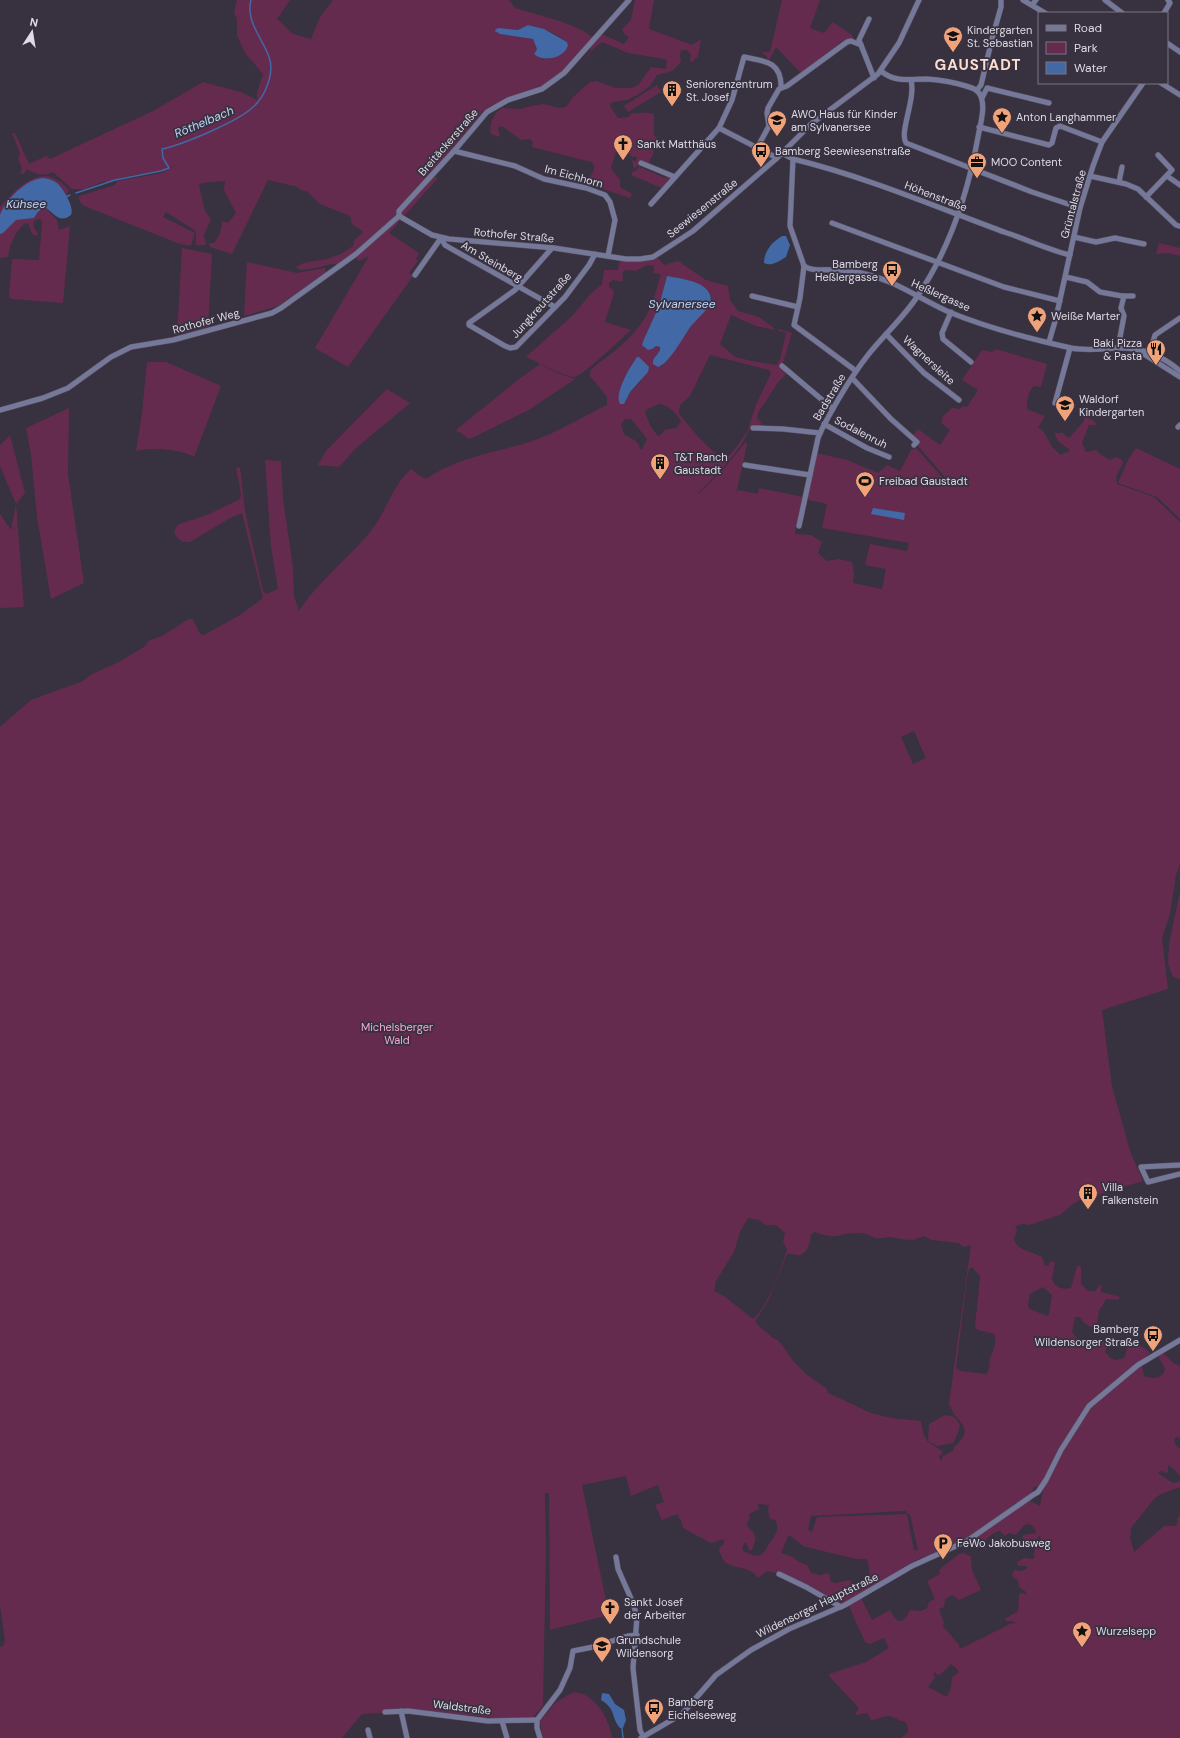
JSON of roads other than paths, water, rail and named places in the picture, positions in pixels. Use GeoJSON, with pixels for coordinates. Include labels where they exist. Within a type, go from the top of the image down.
{"type":"FeatureCollection","features":[{"type":"Feature","properties":{"kind":"street","name":"Breitäckerstraße"},"geometry":{"type":"LineString","coordinates":[[399,216],[399,211],[454,151],[487,112],[508,100],[542,89],[560,77],[629,0]]}},
{"type":"Feature","properties":{"kind":"street","name":"Seewiesenstraße"},"geometry":{"type":"LineString","coordinates":[[633,260],[646,259],[658,255],[686,236],[777,158],[811,124],[874,78],[881,71],[899,43],[919,0]]}},
{"type":"Feature","properties":{"kind":"street"},"geometry":{"type":"LineString","coordinates":[[982,98],[978,89],[1001,7],[1001,0]]}},
{"type":"Feature","properties":{"kind":"street"},"geometry":{"type":"LineString","coordinates":[[1023,0],[1043,12]]}},
{"type":"Feature","properties":{"kind":"street"},"geometry":{"type":"LineString","coordinates":[[1032,5],[1036,0]]}},
{"type":"Feature","properties":{"kind":"street"},"geometry":{"type":"LineString","coordinates":[[1105,0],[1121,12]]}},
{"type":"Feature","properties":{"kind":"street"},"geometry":{"type":"LineString","coordinates":[[1164,12],[1169,2]]}},
{"type":"Feature","properties":{"kind":"street"},"geometry":{"type":"LineString","coordinates":[[869,19],[859,40],[874,78]]}},
{"type":"Feature","properties":{"kind":"street"},"geometry":{"type":"LineString","coordinates":[[781,88],[787,86],[847,42],[852,41],[861,44]]}},
{"type":"Feature","properties":{"kind":"street"},"geometry":{"type":"LineString","coordinates":[[1168,44],[1180,52]]}},
{"type":"Feature","properties":{"kind":"street"},"geometry":{"type":"LineString","coordinates":[[651,204],[719,128],[732,100],[744,57],[771,63],[778,70],[781,80],[781,88],[767,110],[769,126],[758,148]]}},
{"type":"Feature","properties":{"kind":"street"},"geometry":{"type":"LineString","coordinates":[[881,71],[890,78],[911,80],[927,79],[978,89],[987,88],[1049,103]]}},
{"type":"Feature","properties":{"kind":"street"},"geometry":{"type":"LineString","coordinates":[[911,80],[913,92],[903,134],[906,143],[1032,192],[1080,208]]}},
{"type":"Feature","properties":{"kind":"street","name":"Grüntalstraße"},"geometry":{"type":"LineString","coordinates":[[1049,342],[1066,277],[1080,208],[1102,142],[1142,84]]}},
{"type":"Feature","properties":{"kind":"street"},"geometry":{"type":"LineString","coordinates":[[1163,84],[1180,95]]}},
{"type":"Feature","properties":{"kind":"street"},"geometry":{"type":"LineString","coordinates":[[982,98],[987,88]]}},
{"type":"Feature","properties":{"kind":"street","name":"Badstraße"},"geometry":{"type":"LineString","coordinates":[[799,526],[820,434],[824,424],[856,371],[917,297],[937,262],[958,215],[971,168],[979,127],[982,98]]}},
{"type":"Feature","properties":{"kind":"street"},"geometry":{"type":"LineString","coordinates":[[979,127],[1049,145],[1052,143],[1056,128],[1060,126],[1102,142]]}},
{"type":"Feature","properties":{"kind":"street"},"geometry":{"type":"LineString","coordinates":[[719,128],[777,158]]}},
{"type":"Feature","properties":{"kind":"street","name":"Im Eichhorn"},"geometry":{"type":"LineString","coordinates":[[454,151],[517,166],[544,179],[586,188],[605,195],[610,202],[615,220],[608,256]]}},
{"type":"Feature","properties":{"kind":"street","name":"Höhenstraße"},"geometry":{"type":"LineString","coordinates":[[782,153],[793,159],[847,173],[1070,255]]}},
{"type":"Feature","properties":{"kind":"street"},"geometry":{"type":"LineString","coordinates":[[1146,197],[1172,170],[1158,155]]}},
{"type":"Feature","properties":{"kind":"street"},"geometry":{"type":"LineString","coordinates":[[793,159],[790,226],[804,266],[794,325],[856,371]]}},
{"type":"Feature","properties":{"kind":"street"},"geometry":{"type":"LineString","coordinates":[[641,163],[675,177]]}},
{"type":"Feature","properties":{"kind":"street"},"geometry":{"type":"LineString","coordinates":[[1119,182],[1122,167]]}},
{"type":"Feature","properties":{"kind":"street"},"geometry":{"type":"LineString","coordinates":[[1090,176],[1119,182],[1138,189],[1176,226],[1178,226]]}},
{"type":"Feature","properties":{"kind":"street"},"geometry":{"type":"LineString","coordinates":[[1167,176],[1180,185]]}},
{"type":"Feature","properties":{"kind":"street","name":"Rothofer Straße"},"geometry":{"type":"LineString","coordinates":[[399,216],[426,232],[442,238],[552,248],[633,260]]}},
{"type":"Feature","properties":{"kind":"street","name":"Rothofer Weg"},"geometry":{"type":"LineString","coordinates":[[0,410],[43,398],[68,388],[111,357],[130,347],[173,340],[203,333],[272,313],[356,254],[399,216]]}},
{"type":"Feature","properties":{"kind":"street"},"geometry":{"type":"LineString","coordinates":[[832,223],[1004,287],[1060,301]]}},
{"type":"Feature","properties":{"kind":"street"},"geometry":{"type":"LineString","coordinates":[[1074,237],[1096,242],[1115,238],[1144,244]]}},
{"type":"Feature","properties":{"kind":"street"},"geometry":{"type":"LineString","coordinates":[[415,275],[442,238]]}},
{"type":"Feature","properties":{"kind":"street","name":"Am Steinberg"},"geometry":{"type":"LineString","coordinates":[[442,238],[445,245],[518,288],[555,307]]}},
{"type":"Feature","properties":{"kind":"street"},"geometry":{"type":"LineString","coordinates":[[518,288],[552,248]]}},
{"type":"Feature","properties":{"kind":"street","name":"Jungkreutstraße"},"geometry":{"type":"LineString","coordinates":[[518,288],[469,322],[469,325],[495,341],[513,348],[524,339],[574,286],[595,254]]}},
{"type":"Feature","properties":{"kind":"street","name":"Heßlergasse"},"geometry":{"type":"LineString","coordinates":[[804,266],[814,270],[847,271],[868,275],[889,282],[917,297],[951,312],[1002,330],[1070,348],[1087,350],[1118,348],[1150,352],[1165,359],[1180,371]]}},
{"type":"Feature","properties":{"kind":"street"},"geometry":{"type":"LineString","coordinates":[[1066,277],[1086,282],[1100,292],[1133,296]]}},
{"type":"Feature","properties":{"kind":"street"},"geometry":{"type":"LineString","coordinates":[[752,296],[798,307]]}},
{"type":"Feature","properties":{"kind":"street"},"geometry":{"type":"LineString","coordinates":[[1118,348],[1124,316],[1121,308],[1124,296]]}},
{"type":"Feature","properties":{"kind":"street"},"geometry":{"type":"LineString","coordinates":[[951,312],[942,333],[943,339],[971,362]]}},
{"type":"Feature","properties":{"kind":"street"},"geometry":{"type":"LineString","coordinates":[[1150,352],[1155,334],[1180,318]]}},
{"type":"Feature","properties":{"kind":"street","name":"Wagnersleite"},"geometry":{"type":"LineString","coordinates":[[886,334],[924,373],[959,400]]}},
{"type":"Feature","properties":{"kind":"street"},"geometry":{"type":"LineString","coordinates":[[1055,403],[1070,348]]}},
{"type":"Feature","properties":{"kind":"street"},"geometry":{"type":"LineString","coordinates":[[1138,350],[1180,377]]}},
{"type":"Feature","properties":{"kind":"street"},"geometry":{"type":"LineString","coordinates":[[782,366],[833,409]]}},
{"type":"Feature","properties":{"kind":"street"},"geometry":{"type":"LineString","coordinates":[[852,378],[891,419],[916,442],[914,445]]}},
{"type":"Feature","properties":{"kind":"street","name":"Sodalenruh"},"geometry":{"type":"LineString","coordinates":[[824,424],[867,448],[889,457]]}},
{"type":"Feature","properties":{"kind":"street"},"geometry":{"type":"LineString","coordinates":[[752,428],[783,429],[820,434]]}},
{"type":"Feature","properties":{"kind":"street"},"geometry":{"type":"LineString","coordinates":[[745,465],[810,475]]}},
{"type":"Feature","properties":{"kind":"street"},"geometry":{"type":"LineString","coordinates":[[1180,1165],[1141,1167],[1148,1182],[1180,1174]]}},
{"type":"Feature","properties":{"kind":"street","name":"Wildensorger Hauptstraße"},"geometry":{"type":"LineString","coordinates":[[642,1737],[682,1714],[716,1675],[744,1654],[788,1629],[840,1607],[869,1590],[887,1582],[912,1566],[967,1541],[1038,1492],[1046,1480],[1061,1450],[1089,1406],[1138,1365],[1180,1340]]}},
{"type":"Feature","properties":{"kind":"street"},"geometry":{"type":"LineString","coordinates":[[616,1557],[618,1569],[636,1612],[637,1635],[634,1686],[642,1737]]}},
{"type":"Feature","properties":{"kind":"street"},"geometry":{"type":"LineString","coordinates":[[779,1574],[806,1587],[840,1607]]}},
{"type":"Feature","properties":{"kind":"street"},"geometry":{"type":"LineString","coordinates":[[540,1738],[537,1728],[538,1720],[560,1690],[570,1668],[573,1650],[592,1647],[628,1636],[637,1635]]}},
{"type":"Feature","properties":{"kind":"street"},"geometry":{"type":"LineString","coordinates":[[401,1711],[407,1738]]}},
{"type":"Feature","properties":{"kind":"street","name":"Waldstraße"},"geometry":{"type":"LineString","coordinates":[[385,1712],[401,1711],[467,1719],[502,1721],[538,1720]]}},
{"type":"Feature","properties":{"kind":"street"},"geometry":{"type":"LineString","coordinates":[[502,1721],[507,1738]]}},
{"type":"Feature","properties":{"kind":"street"},"geometry":{"type":"LineString","coordinates":[[368,1730],[370,1738]]}},
{"type":"Feature","properties":{"kind":"water"},"geometry":{"type":"Polygon","coordinates":[[[528,25],[544,29],[567,42],[568,45],[566,49],[563,53],[553,58],[548,59],[538,57],[534,54],[537,49],[533,39],[500,34],[495,31],[499,28],[518,30],[528,25]]]}},
{"type":"Feature","properties":{"kind":"water","name":"Kühsee"},"geometry":{"type":"Polygon","coordinates":[[[44,178],[55,182],[62,189],[70,203],[72,212],[71,215],[63,219],[56,216],[44,207],[34,218],[16,220],[3,233],[0,234],[0,215],[7,202],[24,185],[37,179],[44,178]]]}},
{"type":"Feature","properties":{"kind":"water"},"geometry":{"type":"Polygon","coordinates":[[[782,236],[786,236],[790,245],[786,257],[773,264],[764,263],[765,255],[769,247],[782,236]]]}},
{"type":"Feature","properties":{"kind":"water","name":"Sylvanersee"},"geometry":{"type":"Polygon","coordinates":[[[667,276],[697,283],[708,291],[711,297],[710,305],[691,326],[671,356],[658,367],[653,364],[653,361],[660,347],[656,346],[648,350],[642,345],[659,306],[667,276]]]}},
{"type":"Feature","properties":{"kind":"water"},"geometry":{"type":"Polygon","coordinates":[[[637,357],[639,357],[649,367],[648,372],[630,392],[624,404],[620,404],[619,393],[621,387],[627,373],[637,357]]]}},
{"type":"Feature","properties":{"kind":"water"},"geometry":{"type":"Polygon","coordinates":[[[873,508],[905,513],[904,520],[871,514],[873,508]]]}},
{"type":"Feature","properties":{"kind":"water"},"geometry":{"type":"Polygon","coordinates":[[[602,1693],[609,1694],[615,1704],[624,1710],[626,1720],[623,1728],[620,1728],[609,1707],[601,1700],[602,1693]]]}},
{"type":"Feature","properties":{"kind":"waterway","name":"Röthelbach"},"geometry":{"type":"LineString","coordinates":[[76,193],[115,180],[169,168],[163,158],[162,149],[196,138],[236,119],[246,113],[257,103],[268,84],[271,63],[252,23],[250,15],[251,0]]}},
{"type":"Feature","properties":{"kind":"waterway","name":"Röthelbach"},"geometry":{"type":"LineString","coordinates":[[66,197],[70,195]]}},
{"type":"Feature","properties":{"kind":"waterway"},"geometry":{"type":"LineString","coordinates":[[622,1728],[623,1738]]}},
{"type":"Feature","properties":{"kind":"place","name":"Kindergarten St. Sebastian"},"geometry":{"type":"Point","coordinates":[953,53]}},
{"type":"Feature","properties":{"kind":"place","name":"Seniorenzentrum St. Josef"},"geometry":{"type":"Point","coordinates":[672,107]}},
{"type":"Feature","properties":{"kind":"place","name":"Anton Langhammer"},"geometry":{"type":"Point","coordinates":[1002,134]}},
{"type":"Feature","properties":{"kind":"place","name":"AWO Haus für Kinder am Sylvanersee"},"geometry":{"type":"Point","coordinates":[777,137]}},
{"type":"Feature","properties":{"kind":"place","name":"Sankt Matthäus"},"geometry":{"type":"Point","coordinates":[623,161]}},
{"type":"Feature","properties":{"kind":"place","name":"Bamberg Seewiesenstraße"},"geometry":{"type":"Point","coordinates":[761,168]}},
{"type":"Feature","properties":{"kind":"place","name":"MOO Content"},"geometry":{"type":"Point","coordinates":[977,179]}},
{"type":"Feature","properties":{"kind":"place","name":"Bamberg Heßlergasse"},"geometry":{"type":"Point","coordinates":[892,287]}},
{"type":"Feature","properties":{"kind":"place","name":"Weiße Marter"},"geometry":{"type":"Point","coordinates":[1037,333]}},
{"type":"Feature","properties":{"kind":"place","name":"Baki Pizza & Pasta"},"geometry":{"type":"Point","coordinates":[1156,366]}},
{"type":"Feature","properties":{"kind":"place","name":"Waldorf Kindergarten"},"geometry":{"type":"Point","coordinates":[1065,422]}},
{"type":"Feature","properties":{"kind":"place","name":"T&T Ranch Gaustadt"},"geometry":{"type":"Point","coordinates":[660,480]}},
{"type":"Feature","properties":{"kind":"place","name":"Freibad Gaustadt"},"geometry":{"type":"Point","coordinates":[865,498]}},
{"type":"Feature","properties":{"kind":"place","name":"Villa Falkenstein"},"geometry":{"type":"Point","coordinates":[1088,1210]}},
{"type":"Feature","properties":{"kind":"place","name":"Bamberg Wildensorger Straße"},"geometry":{"type":"Point","coordinates":[1153,1352]}},
{"type":"Feature","properties":{"kind":"place","name":"FeWo Jakobusweg"},"geometry":{"type":"Point","coordinates":[943,1560]}},
{"type":"Feature","properties":{"kind":"place","name":"Sankt Josef der Arbeiter"},"geometry":{"type":"Point","coordinates":[610,1625]}},
{"type":"Feature","properties":{"kind":"place","name":"Wurzelsepp"},"geometry":{"type":"Point","coordinates":[1082,1648]}},
{"type":"Feature","properties":{"kind":"place","name":"Grundschule Wildensorg"},"geometry":{"type":"Point","coordinates":[602,1663]}},
{"type":"Feature","properties":{"kind":"place","name":"Bamberg Eichelseeweg"},"geometry":{"type":"Point","coordinates":[654,1725]}},
{"type":"Feature","properties":{"kind":"district","name":"GAUSTADT"},"geometry":{"type":"Point","coordinates":[978,65]}},
{"type":"Feature","properties":{"kind":"park label","name":"Michelsberger Wald"},"geometry":{"type":"Point","coordinates":[397,1033]}}]}
